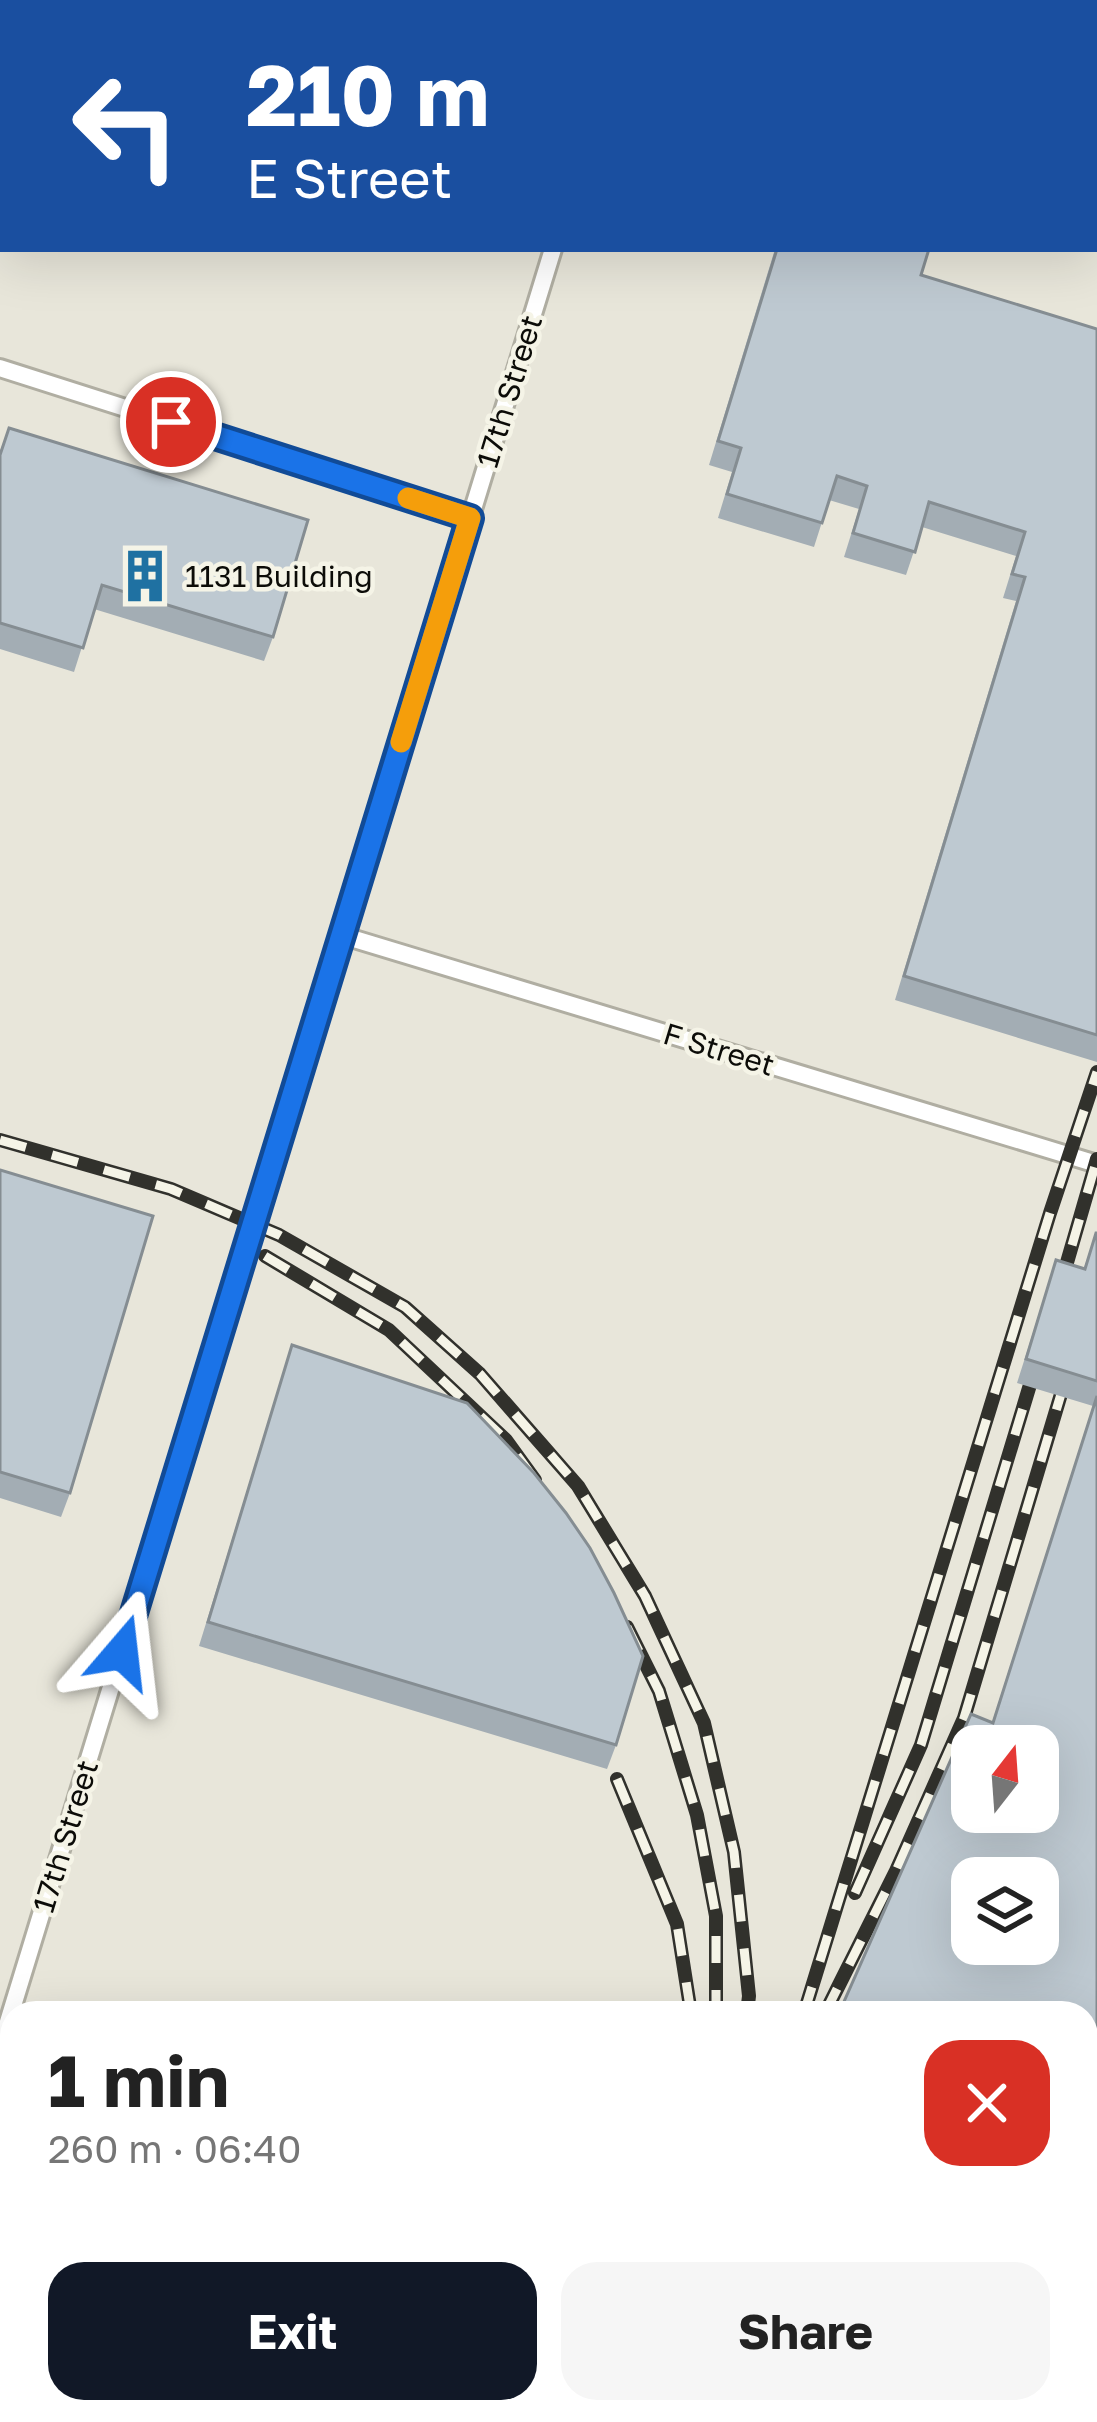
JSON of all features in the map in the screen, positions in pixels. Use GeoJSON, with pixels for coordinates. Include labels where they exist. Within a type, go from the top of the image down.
{"type":"FeatureCollection","features":[{"type":"Feature","properties":{"kind":"lane","name":"17th Street"},"geometry":{"type":"LineString","coordinates":[[14,2001],[552,252]]}},
{"type":"Feature","properties":{"kind":"lane"},"geometry":{"type":"LineString","coordinates":[[0,368],[470,518]]}},
{"type":"Feature","properties":{"kind":"lane","name":"F Street"},"geometry":{"type":"LineString","coordinates":[[341,935],[1097,1164]]}},
{"type":"Feature","properties":{"kind":"building"},"geometry":{"type":"Polygon","coordinates":[[[776,252],[928,252],[921,275],[1097,329],[1097,1035],[904,976],[1025,577],[1012,574],[1025,532],[929,502],[915,552],[853,533],[867,486],[837,476],[822,523],[727,494],[741,448],[718,441],[776,252]]]}},
{"type":"Feature","properties":{"kind":"building","name":"1131 Building"},"geometry":{"type":"Polygon","coordinates":[[[9,428],[308,520],[273,637],[102,585],[83,648],[0,623],[0,455],[9,428]]]}},
{"type":"Feature","properties":{"kind":"building"},"geometry":{"type":"Polygon","coordinates":[[[0,1170],[153,1216],[70,1493],[0,1472],[0,1170]]]}},
{"type":"Feature","properties":{"kind":"building"},"geometry":{"type":"Polygon","coordinates":[[[1096,1233],[1097,1381],[1026,1359],[1056,1260],[1085,1269],[1096,1233]]]}},
{"type":"Feature","properties":{"kind":"building"},"geometry":{"type":"Polygon","coordinates":[[[292,1345],[467,1403],[534,1473],[590,1548],[643,1656],[616,1745],[208,1622],[292,1345]]]}},
{"type":"Feature","properties":{"kind":"building"},"geometry":{"type":"Polygon","coordinates":[[[1097,1396],[1097,2001],[844,2001],[951,1759],[951,1833],[1059,1833],[1059,1725],[966,1725],[971,1714],[993,1723],[1097,1396]]]}},
{"type":"Feature","properties":{"kind":"railway"},"geometry":{"type":"LineString","coordinates":[[808,2001],[1097,1072]]}},
{"type":"Feature","properties":{"kind":"railway"},"geometry":{"type":"LineString","coordinates":[[0,1140],[171,1189],[279,1235],[405,1307],[480,1374],[578,1486],[645,1596],[704,1723],[734,1852],[748,2001]]}},
{"type":"Feature","properties":{"kind":"railway"},"geometry":{"type":"LineString","coordinates":[[1057,1297],[1097,1159]]}},
{"type":"Feature","properties":{"kind":"railway"},"geometry":{"type":"LineString","coordinates":[[265,1256],[389,1330],[506,1440],[535,1480]]}},
{"type":"Feature","properties":{"kind":"railway"},"geometry":{"type":"LineString","coordinates":[[855,1893],[921,1745],[1039,1355]]}},
{"type":"Feature","properties":{"kind":"railway"},"geometry":{"type":"LineString","coordinates":[[831,2001],[964,1718],[1070,1364]]}},
{"type":"Feature","properties":{"kind":"railway"},"geometry":{"type":"LineString","coordinates":[[627,1627],[659,1691],[697,1815],[716,1916],[716,2001]]}},
{"type":"Feature","properties":{"kind":"railway"},"geometry":{"type":"LineString","coordinates":[[617,1779],[677,1924],[689,2001]]}},
{"type":"Feature","properties":{"kind":"slow traffic"},"geometry":{"type":"LineString","coordinates":[[401,742],[470,518],[408,498]]}},
{"type":"Feature","properties":{"kind":"place","name":"1131 Building"},"geometry":{"type":"Point","coordinates":[145,576]}},
{"type":"Feature","properties":{"kind":"route"},"geometry":{"type":"LineString","coordinates":[[122,1652],[470,518],[171,422]]}}]}
